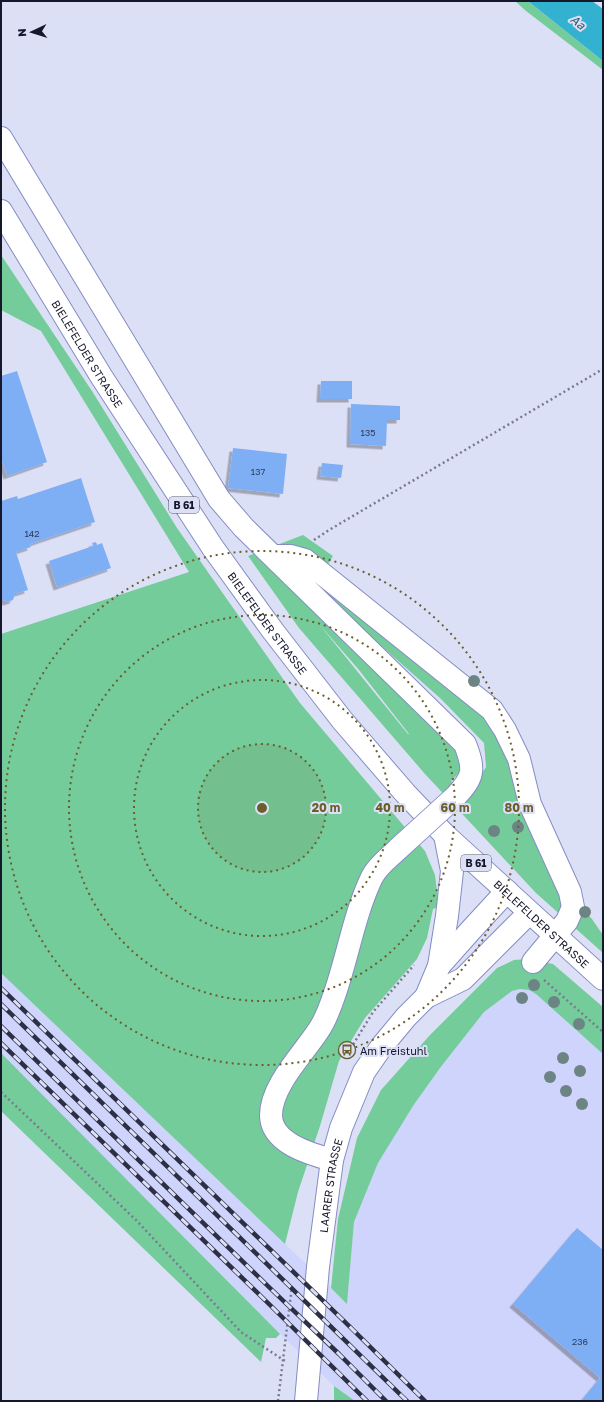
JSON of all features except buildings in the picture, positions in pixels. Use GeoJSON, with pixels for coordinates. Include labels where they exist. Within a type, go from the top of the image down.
{"type":"FeatureCollection","features":[{"type":"Feature","properties":{"kind":"main road"},"geometry":{"type":"LineString","coordinates":[[1,138],[219,499],[244,528],[282,556],[465,744],[471,760],[470,776],[464,787],[380,865],[372,876],[359,912],[341,976],[331,1004],[319,1030],[281,1084],[273,1103],[271,1115],[274,1130],[288,1144],[314,1155],[332,1160]]}},
{"type":"Feature","properties":{"kind":"main road","name":"BIELEFELDER STRASSE"},"geometry":{"type":"LineString","coordinates":[[1,211],[101,376],[213,548],[272,631],[342,720],[405,793],[445,835],[554,936],[603,979]]}},
{"type":"Feature","properties":{"kind":"main road"},"geometry":{"type":"LineString","coordinates":[[282,556],[305,560],[492,710],[505,730],[519,759],[530,804],[570,892],[573,907],[567,921],[533,962]]}},
{"type":"Feature","properties":{"kind":"main road","name":"B 61"},"geometry":{"type":"LineString","coordinates":[[439,966],[452,871],[445,835]]}},
{"type":"Feature","properties":{"kind":"main road","name":"LAARER STRASSE"},"geometry":{"type":"LineString","coordinates":[[426,997],[439,966],[507,891]]}},
{"type":"Feature","properties":{"kind":"main road","name":"LAARER STRASSE"},"geometry":{"type":"LineString","coordinates":[[306,1401],[318,1267],[332,1160],[350,1103],[364,1072],[382,1046],[406,1017],[426,997],[463,979],[529,913]]}},
{"type":"Feature","properties":{"kind":"path"},"geometry":{"type":"LineString","coordinates":[[282,556],[603,369]]}},
{"type":"Feature","properties":{"kind":"path"},"geometry":{"type":"LineString","coordinates":[[533,962],[533,970],[603,1032]]}},
{"type":"Feature","properties":{"kind":"path"},"geometry":{"type":"LineString","coordinates":[[1,1092],[136,1220],[241,1332],[284,1360],[309,1374]]}},
{"type":"Feature","properties":{"kind":"path"},"geometry":{"type":"LineString","coordinates":[[278,1401],[293,1281]]}},
{"type":"Feature","properties":{"kind":"shaded area"},"geometry":{"type":"Polygon","coordinates":[[[1,973],[347,1303],[354,1222],[378,1163],[413,1106],[483,1012],[512,991],[520,989],[529,990],[536,994],[603,1054],[603,1401],[355,1401],[334,1386],[267,1321],[1,1053],[1,973]]]}},
{"type":"Feature","properties":{"kind":"green space"},"geometry":{"type":"Polygon","coordinates":[[[515,1],[528,1],[603,61],[603,70],[526,11],[515,1]]]}},
{"type":"Feature","properties":{"kind":"green space"},"geometry":{"type":"Polygon","coordinates":[[[1,255],[92,391],[177,528],[300,703],[425,851],[435,875],[439,907],[433,909],[427,938],[417,959],[365,1018],[339,1061],[320,1126],[298,1192],[285,1244],[1,973],[1,634],[189,572],[41,331],[1,310],[1,255]]]}},
{"type":"Feature","properties":{"kind":"green space"},"geometry":{"type":"Polygon","coordinates":[[[303,535],[333,556],[321,576],[490,712],[560,886],[592,919],[603,935],[603,953],[536,893],[425,774],[299,628],[248,556],[303,535]],[[314,586],[462,756],[460,772],[451,781],[466,797],[486,767],[484,743],[441,699],[314,586]],[[319,624],[408,734],[409,734],[359,670],[319,624]]]}},
{"type":"Feature","properties":{"kind":"green space"},"geometry":{"type":"Polygon","coordinates":[[[527,959],[553,964],[603,1007],[603,1054],[536,994],[529,990],[520,989],[512,991],[484,1012],[440,1068],[413,1106],[378,1163],[354,1222],[347,1304],[331,1288],[338,1219],[357,1138],[381,1090],[430,1035],[497,968],[514,960],[527,959]]]}},
{"type":"Feature","properties":{"kind":"green space"},"geometry":{"type":"Polygon","coordinates":[[[1,1053],[280,1334],[276,1338],[266,1338],[261,1362],[1,1111],[1,1053]]]}},
{"type":"Feature","properties":{"kind":"green space"},"geometry":{"type":"Polygon","coordinates":[[[334,1386],[355,1401],[334,1401],[334,1386]]]}},
{"type":"Feature","properties":{"kind":"water","name":"Aa"},"geometry":{"type":"Polygon","coordinates":[[[528,1],[592,1],[603,9],[603,61],[528,1]]]}},
{"type":"Feature","properties":{"kind":"railway"},"geometry":{"type":"LineString","coordinates":[[1,988],[425,1401]]}},
{"type":"Feature","properties":{"kind":"railway"},"geometry":{"type":"LineString","coordinates":[[1,1004],[407,1401]]}},
{"type":"Feature","properties":{"kind":"railway"},"geometry":{"type":"LineString","coordinates":[[1,1026],[386,1401]]}},
{"type":"Feature","properties":{"kind":"railway"},"geometry":{"type":"LineString","coordinates":[[1,1043],[367,1401]]}},
{"type":"Feature","properties":{"kind":"place","name":"Am Freistuhl"},"geometry":{"type":"Point","coordinates":[347,1050]}}]}
